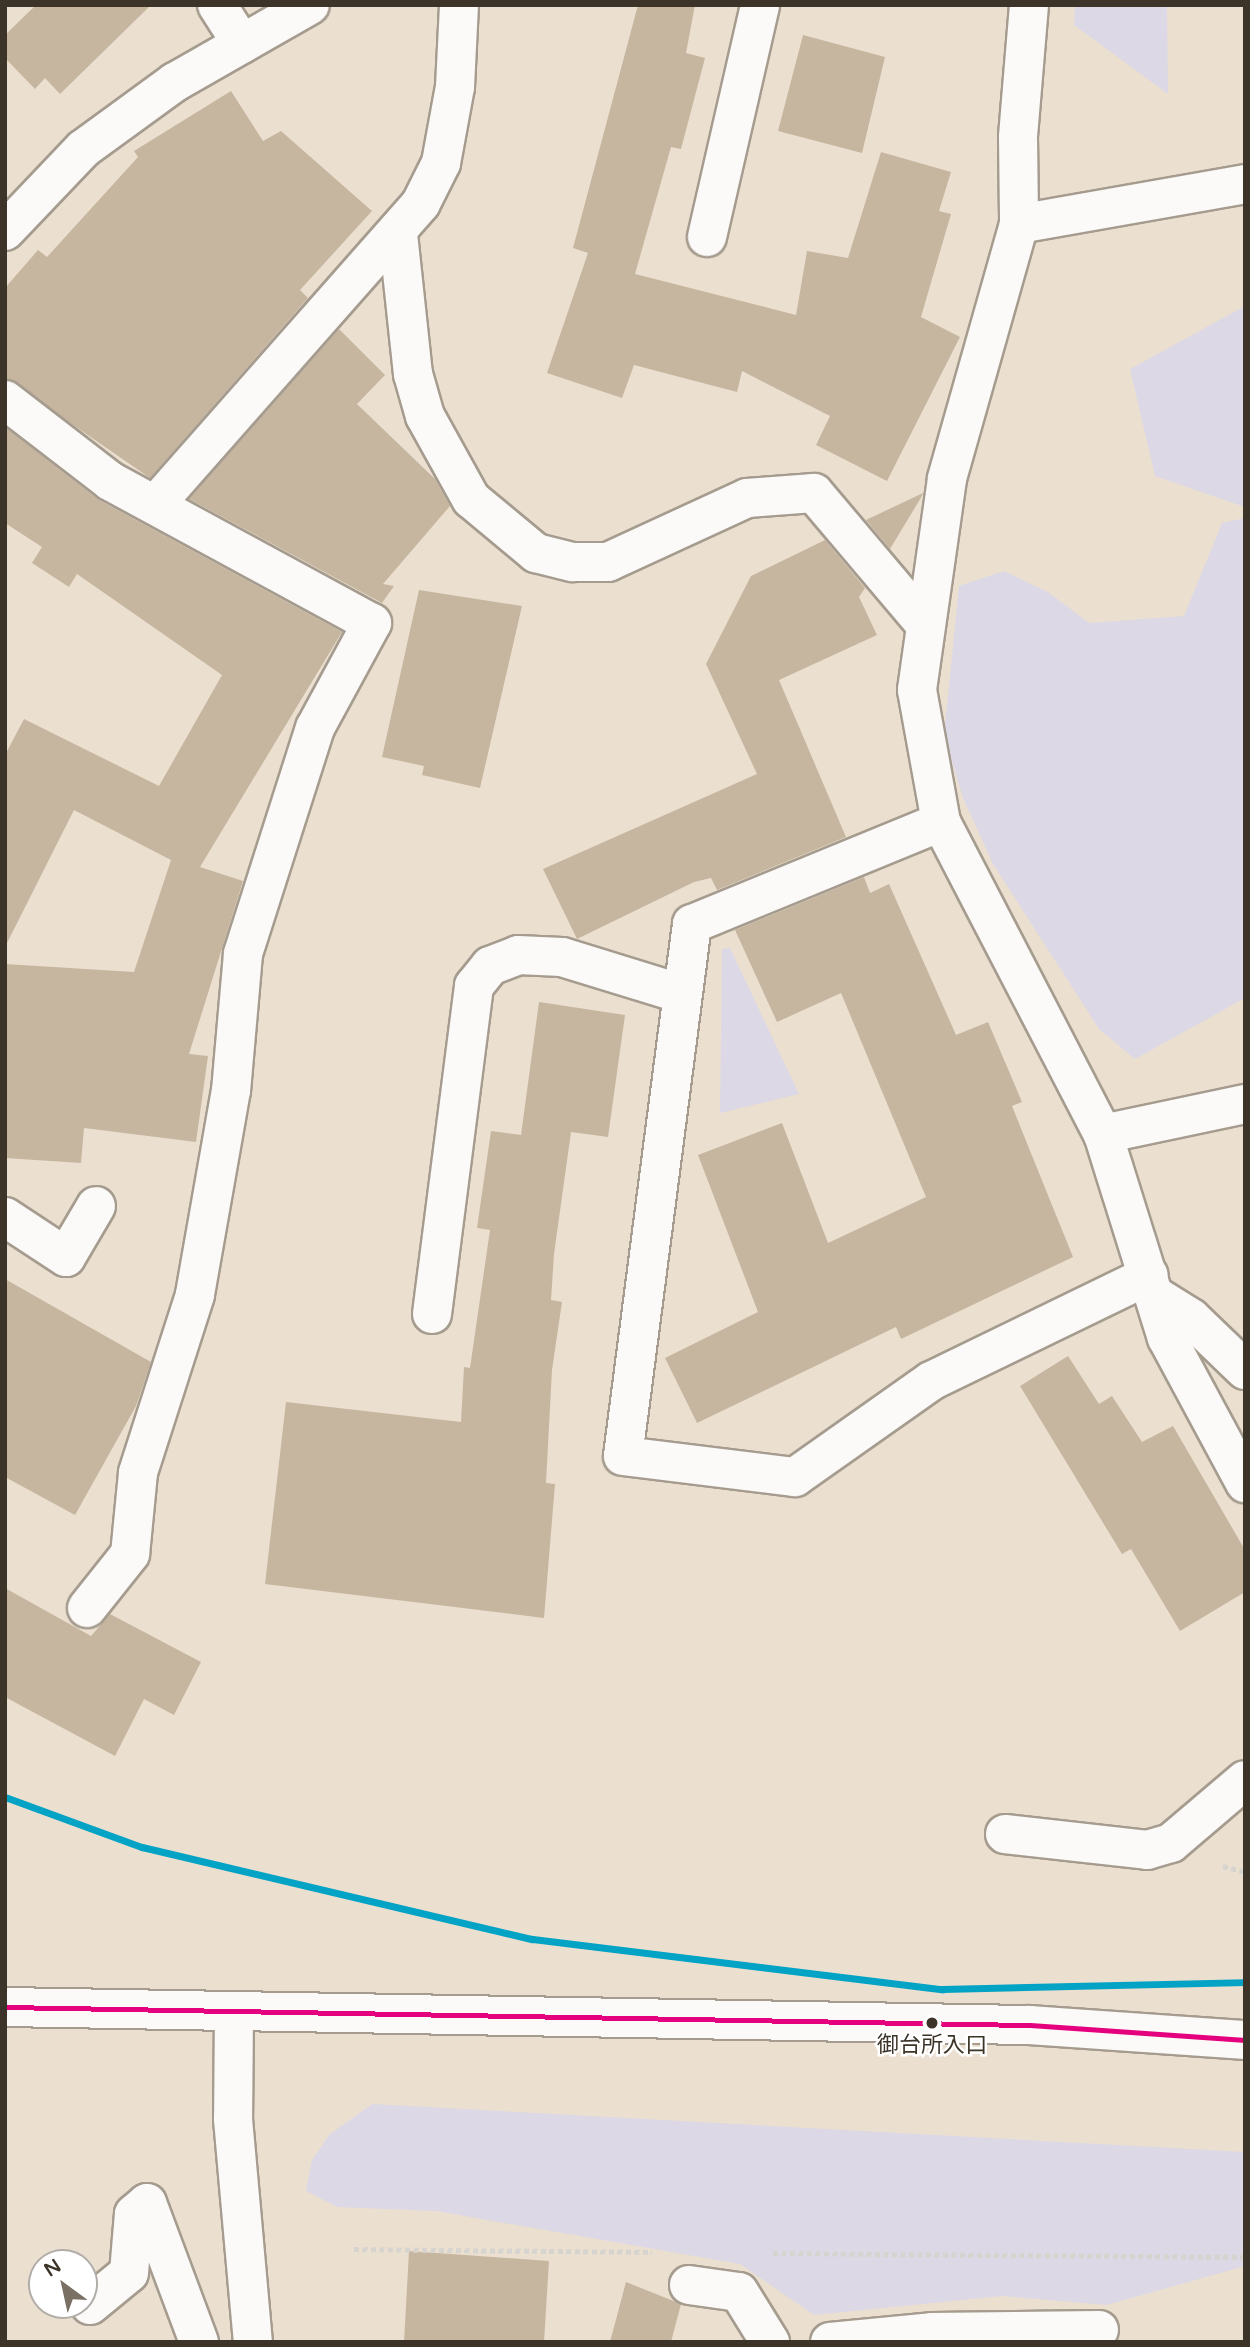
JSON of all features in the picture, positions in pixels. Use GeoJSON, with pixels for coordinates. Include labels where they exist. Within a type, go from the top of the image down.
{"type":"FeatureCollection","features":[{"type":"Feature","properties":{"kind":"street"},"geometry":{"type":"LineString","coordinates":[[217,5],[242,44]]}},
{"type":"Feature","properties":{"kind":"street"},"geometry":{"type":"LineString","coordinates":[[5,232],[83,149],[175,82],[310,5]]}},
{"type":"Feature","properties":{"kind":"street"},"geometry":{"type":"LineString","coordinates":[[155,505],[398,233],[441,163],[455,87],[459,5]]}},
{"type":"Feature","properties":{"kind":"street"},"geometry":{"type":"LineString","coordinates":[[707,237],[760,5]]}},
{"type":"Feature","properties":{"kind":"street"},"geometry":{"type":"LineString","coordinates":[[1029,5],[1018,137],[1019,224],[947,480],[923,622],[917,690],[941,822],[1104,1134],[1167,1338],[1245,1483]]}},
{"type":"Feature","properties":{"kind":"street"},"geometry":{"type":"LineString","coordinates":[[1019,224],[1245,184]]}},
{"type":"Feature","properties":{"kind":"street"},"geometry":{"type":"LineString","coordinates":[[398,233],[414,374],[425,416],[471,499],[536,553],[573,562],[608,562],[747,498],[814,493],[923,622]]}},
{"type":"Feature","properties":{"kind":"street"},"geometry":{"type":"LineString","coordinates":[[5,400],[110,481],[372,623],[315,728],[243,954],[231,1090],[195,1295],[138,1473],[130,1554],[88,1608]]}},
{"type":"Feature","properties":{"kind":"street"},"geometry":{"type":"LineString","coordinates":[[941,822],[692,924],[679,993],[623,1456],[794,1477],[931,1381],[1152,1285]]}},
{"type":"Feature","properties":{"kind":"street"},"geometry":{"type":"LineString","coordinates":[[432,1314],[474,986],[491,966],[518,955],[562,957],[679,993]]}},
{"type":"Feature","properties":{"kind":"street"},"geometry":{"type":"LineString","coordinates":[[1104,1134],[1245,1104]]}},
{"type":"Feature","properties":{"kind":"street"},"geometry":{"type":"LineString","coordinates":[[5,1217],[66,1257],[96,1206]]}},
{"type":"Feature","properties":{"kind":"street"},"geometry":{"type":"LineString","coordinates":[[1152,1285],[1245,1370]]}},
{"type":"Feature","properties":{"kind":"street"},"geometry":{"type":"LineString","coordinates":[[1005,1834],[1147,1850],[1171,1843],[1245,1780]]}},
{"type":"Feature","properties":{"kind":"street"},"geometry":{"type":"LineString","coordinates":[[5,2007],[1030,2025],[1245,2040]]}},
{"type":"Feature","properties":{"kind":"street"},"geometry":{"type":"LineString","coordinates":[[234,2012],[233,2119],[253,2342]]}},
{"type":"Feature","properties":{"kind":"street"},"geometry":{"type":"LineString","coordinates":[[98,2298],[129,2273],[134,2214],[147,2203],[200,2342]]}},
{"type":"Feature","properties":{"kind":"street"},"geometry":{"type":"LineString","coordinates":[[689,2285],[739,2292],[770,2342]]}},
{"type":"Feature","properties":{"kind":"street"},"geometry":{"type":"LineString","coordinates":[[830,2342],[932,2332],[1099,2330]]}},
{"type":"Feature","properties":{"kind":"path"},"geometry":{"type":"LineString","coordinates":[[354,2249],[660,2252]]}},
{"type":"Feature","properties":{"kind":"path"},"geometry":{"type":"LineString","coordinates":[[758,2253],[1245,2258]]}},
{"type":"Feature","properties":{"kind":"shaded area"},"geometry":{"type":"Polygon","coordinates":[[[1075,5],[1167,5],[1168,94],[1074,25],[1075,5]]]}},
{"type":"Feature","properties":{"kind":"shaded area"},"geometry":{"type":"Polygon","coordinates":[[[1245,306],[1245,507],[1155,476],[1130,369],[1245,306]]]}},
{"type":"Feature","properties":{"kind":"shaded area"},"geometry":{"type":"Polygon","coordinates":[[[1245,518],[1245,998],[1135,1059],[1099,1029],[993,864],[963,798],[944,735],[959,586],[1004,571],[1048,592],[1089,623],[1184,616],[1222,523],[1245,518]]]}},
{"type":"Feature","properties":{"kind":"shaded area"},"geometry":{"type":"Polygon","coordinates":[[[730,948],[799,1094],[720,1113],[722,949],[730,948]]]}},
{"type":"Feature","properties":{"kind":"shaded area"},"geometry":{"type":"Polygon","coordinates":[[[372,2104],[1245,2152],[1245,2266],[1107,2305],[1002,2296],[814,2315],[740,2264],[436,2211],[337,2207],[306,2191],[312,2160],[329,2135],[372,2104]]]}},
{"type":"Feature","properties":{"kind":"building"},"geometry":{"type":"Polygon","coordinates":[[[36,5],[151,5],[60,94],[45,78],[35,89],[5,58],[5,35],[36,5]]]}},
{"type":"Feature","properties":{"kind":"building"},"geometry":{"type":"Polygon","coordinates":[[[638,5],[695,5],[686,53],[705,58],[681,149],[671,147],[635,274],[796,315],[807,251],[848,258],[881,152],[951,172],[939,211],[951,214],[921,317],[960,337],[887,481],[816,445],[830,416],[742,371],[737,392],[634,365],[622,398],[547,373],[588,253],[573,248],[638,5]]]}},
{"type":"Feature","properties":{"kind":"building"},"geometry":{"type":"Polygon","coordinates":[[[803,35],[885,57],[862,153],[778,131],[803,35]]]}},
{"type":"Feature","properties":{"kind":"building"},"geometry":{"type":"Polygon","coordinates":[[[231,91],[263,141],[281,131],[372,211],[300,290],[308,298],[150,478],[5,378],[5,288],[38,250],[47,257],[138,157],[134,151],[231,91]]]}},
{"type":"Feature","properties":{"kind":"building"},"geometry":{"type":"Polygon","coordinates":[[[339,329],[385,375],[357,404],[435,479],[450,506],[383,584],[394,586],[382,603],[189,499],[339,329]]]}},
{"type":"Feature","properties":{"kind":"building"},"geometry":{"type":"Polygon","coordinates":[[[6,428],[99,500],[342,632],[200,867],[243,881],[189,1054],[208,1056],[196,1142],[84,1128],[81,1163],[5,1158],[5,964],[134,972],[171,860],[74,810],[5,947],[5,755],[24,719],[159,786],[222,675],[77,574],[69,587],[32,563],[42,547],[5,523],[6,428]]]}},
{"type":"Feature","properties":{"kind":"building"},"geometry":{"type":"Polygon","coordinates":[[[923,493],[922,496],[890,549],[866,520],[923,493]]]}},
{"type":"Feature","properties":{"kind":"building"},"geometry":{"type":"Polygon","coordinates":[[[825,540],[865,588],[859,597],[877,635],[779,680],[846,837],[717,890],[711,878],[694,882],[577,939],[543,869],[757,774],[706,664],[751,576],[825,540]]]}},
{"type":"Feature","properties":{"kind":"building"},"geometry":{"type":"Polygon","coordinates":[[[419,590],[522,606],[480,788],[422,775],[424,766],[382,757],[419,590]]]}},
{"type":"Feature","properties":{"kind":"building"},"geometry":{"type":"Polygon","coordinates":[[[864,877],[870,893],[889,884],[956,1035],[988,1022],[1022,1102],[1012,1106],[1073,1257],[901,1339],[896,1327],[697,1423],[665,1358],[758,1312],[698,1155],[782,1123],[828,1243],[926,1197],[841,993],[777,1022],[735,930],[864,877]]]}},
{"type":"Feature","properties":{"kind":"building"},"geometry":{"type":"Polygon","coordinates":[[[539,1002],[625,1015],[608,1137],[571,1132],[554,1254],[551,1300],[562,1302],[552,1370],[546,1483],[555,1484],[544,1618],[265,1584],[286,1402],[461,1422],[464,1367],[470,1368],[490,1230],[477,1228],[491,1131],[521,1135],[539,1002]]]}},
{"type":"Feature","properties":{"kind":"building"},"geometry":{"type":"Polygon","coordinates":[[[5,1279],[151,1362],[136,1406],[75,1515],[5,1477],[5,1279]]]}},
{"type":"Feature","properties":{"kind":"building"},"geometry":{"type":"Polygon","coordinates":[[[1068,1356],[1099,1404],[1112,1396],[1142,1442],[1173,1426],[1245,1550],[1245,1592],[1180,1631],[1131,1549],[1122,1554],[1020,1386],[1068,1356]]]}},
{"type":"Feature","properties":{"kind":"building"},"geometry":{"type":"Polygon","coordinates":[[[5,1588],[91,1636],[110,1614],[201,1662],[174,1715],[144,1699],[115,1756],[5,1697],[5,1588]]]}},
{"type":"Feature","properties":{"kind":"building"},"geometry":{"type":"Polygon","coordinates":[[[409,2251],[549,2261],[544,2342],[404,2342],[409,2251]]]}},
{"type":"Feature","properties":{"kind":"building"},"geometry":{"type":"Polygon","coordinates":[[[626,2282],[681,2304],[671,2342],[610,2342],[626,2282]]]}},
{"type":"Feature","properties":{"kind":"transit line"},"geometry":{"type":"LineString","coordinates":[[5,1797],[142,1847],[532,1939],[942,1989],[1245,1982]]}},
{"type":"Feature","properties":{"kind":"transit line"},"geometry":{"type":"LineString","coordinates":[[5,2007],[1030,2025],[1245,2040]]}},
{"type":"Feature","properties":{"kind":"place","name":"御台所入口"},"geometry":{"type":"Point","coordinates":[932,2023]}}]}
